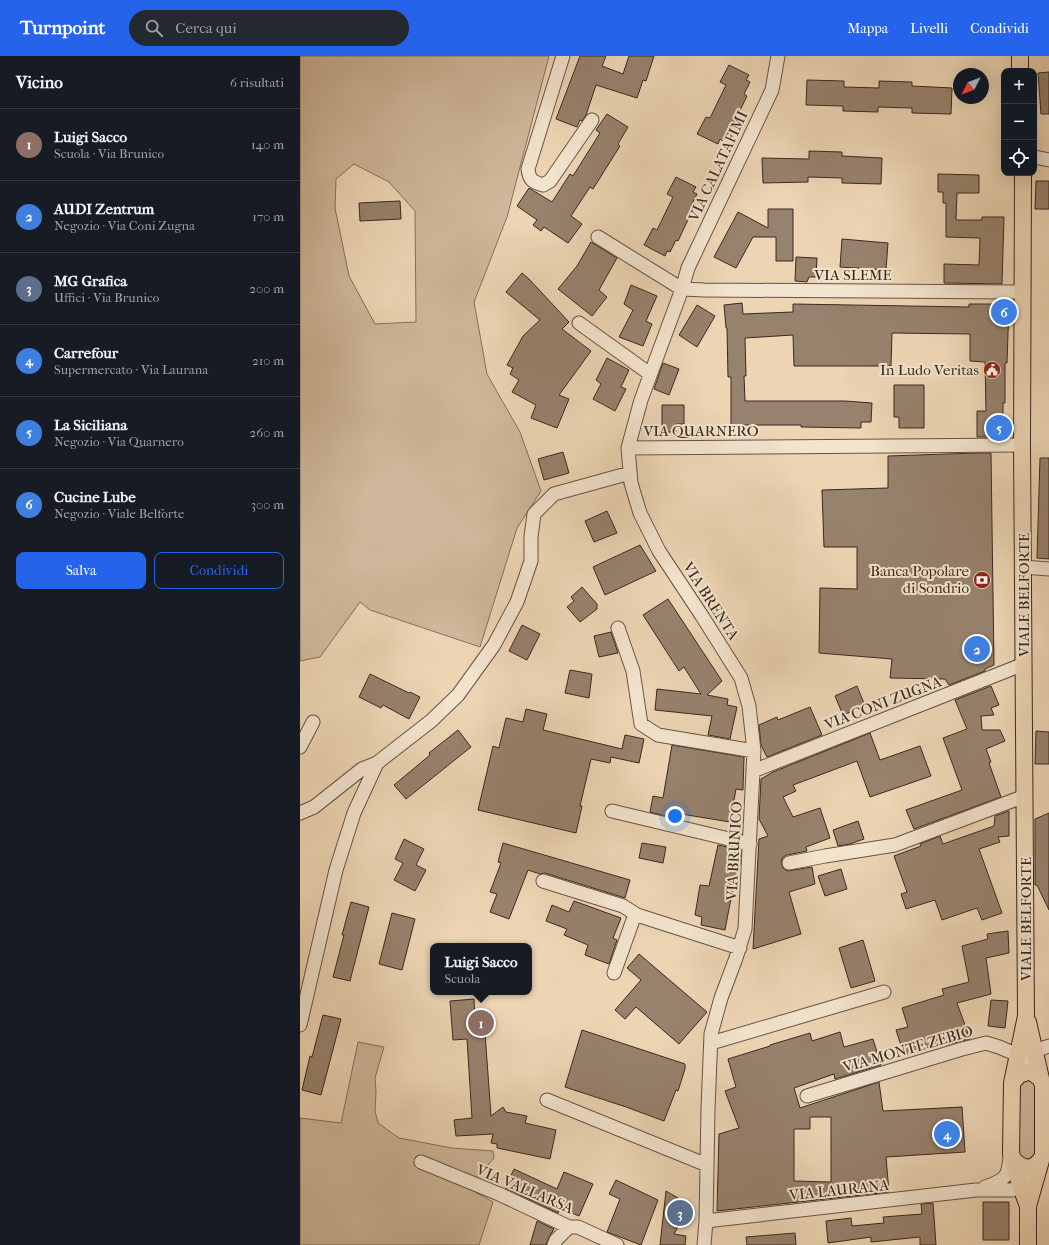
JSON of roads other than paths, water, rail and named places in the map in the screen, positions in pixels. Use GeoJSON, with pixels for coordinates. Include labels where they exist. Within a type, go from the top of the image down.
{"type":"FeatureCollection","features":[{"type":"Feature","properties":{"kind":"main road"},"geometry":{"type":"LineString","coordinates":[[1020,56],[1020,68]]}},
{"type":"Feature","properties":{"kind":"main road","name":"VIALE BELFORTE"},"geometry":{"type":"LineString","coordinates":[[1011,1156],[1013,1077],[1026,1016],[1022,445],[1024,292],[1023,176]]}},
{"type":"Feature","properties":{"kind":"main road","name":"VIALE BELFORTE"},"geometry":{"type":"LineString","coordinates":[[1026,1016],[1043,1088],[1041,1161]]}},
{"type":"Feature","properties":{"kind":"main road"},"geometry":{"type":"LineString","coordinates":[[1013,1077],[1030,1071],[1041,1078],[1043,1088]]}},
{"type":"Feature","properties":{"kind":"main road"},"geometry":{"type":"LineString","coordinates":[[1011,1156],[1023,1167],[1028,1168],[1041,1161]]}},
{"type":"Feature","properties":{"kind":"main road"},"geometry":{"type":"LineString","coordinates":[[1011,1156],[1028,1206]]}},
{"type":"Feature","properties":{"kind":"main road"},"geometry":{"type":"LineString","coordinates":[[1028,1245],[1028,1206],[1041,1161]]}},
{"type":"Feature","properties":{"kind":"street"},"geometry":{"type":"LineString","coordinates":[[563,56],[528,169],[529,178],[534,183],[543,185],[550,181],[592,120]]}},
{"type":"Feature","properties":{"kind":"street","name":"VIA CALATAFIMI"},"geometry":{"type":"LineString","coordinates":[[628,448],[641,400],[682,289],[688,268],[772,90],[778,56]]}},
{"type":"Feature","properties":{"kind":"street"},"geometry":{"type":"LineString","coordinates":[[1037,158],[1049,160]]}},
{"type":"Feature","properties":{"kind":"street"},"geometry":{"type":"LineString","coordinates":[[598,238],[682,289]]}},
{"type":"Feature","properties":{"kind":"street","name":"VIA SLEME"},"geometry":{"type":"LineString","coordinates":[[682,289],[1024,292]]}},
{"type":"Feature","properties":{"kind":"street"},"geometry":{"type":"LineString","coordinates":[[579,323],[650,374]]}},
{"type":"Feature","properties":{"kind":"street","name":"VIA QUARNERO"},"geometry":{"type":"LineString","coordinates":[[630,472],[628,448],[1022,445]]}},
{"type":"Feature","properties":{"kind":"street"},"geometry":{"type":"LineString","coordinates":[[300,812],[314,807],[362,769],[377,763],[431,721],[458,695],[494,645],[517,602],[531,561],[531,537],[534,514],[554,494],[630,472]]}},
{"type":"Feature","properties":{"kind":"street","name":"VIA BRENTA"},"geometry":{"type":"LineString","coordinates":[[630,472],[631,483],[640,513],[659,551],[741,678],[749,706],[754,751]]}},
{"type":"Feature","properties":{"kind":"street"},"geometry":{"type":"LineString","coordinates":[[1023,567],[1049,569]]}},
{"type":"Feature","properties":{"kind":"street"},"geometry":{"type":"LineString","coordinates":[[618,628],[633,671],[641,724],[658,735],[754,751]]}},
{"type":"Feature","properties":{"kind":"street","name":"VIA CONI ZUGNA"},"geometry":{"type":"LineString","coordinates":[[753,771],[1024,664]]}},
{"type":"Feature","properties":{"kind":"street"},"geometry":{"type":"LineString","coordinates":[[300,747],[313,722]]}},
{"type":"Feature","properties":{"kind":"street","name":"VIA BRUNICO"},"geometry":{"type":"LineString","coordinates":[[704,1245],[706,1221],[706,1165],[711,1034],[721,998],[746,929],[754,751]]}},
{"type":"Feature","properties":{"kind":"street"},"geometry":{"type":"LineString","coordinates":[[300,1025],[336,870],[354,814],[377,763]]}},
{"type":"Feature","properties":{"kind":"street"},"geometry":{"type":"LineString","coordinates":[[789,863],[895,844],[1025,796]]}},
{"type":"Feature","properties":{"kind":"street"},"geometry":{"type":"LineString","coordinates":[[612,811],[750,844]]}},
{"type":"Feature","properties":{"kind":"street"},"geometry":{"type":"LineString","coordinates":[[543,881],[623,906],[638,915],[740,948]]}},
{"type":"Feature","properties":{"kind":"street"},"geometry":{"type":"LineString","coordinates":[[614,973],[633,920],[638,915]]}},
{"type":"Feature","properties":{"kind":"street"},"geometry":{"type":"LineString","coordinates":[[711,1043],[884,992]]}},
{"type":"Feature","properties":{"kind":"street","name":"VIA MONTE ZEBIO"},"geometry":{"type":"LineString","coordinates":[[807,1096],[986,1043],[999,1046],[1018,1055]]}},
{"type":"Feature","properties":{"kind":"street"},"geometry":{"type":"LineString","coordinates":[[1013,1077],[1024,1061],[1049,1046]]}},
{"type":"Feature","properties":{"kind":"street"},"geometry":{"type":"LineString","coordinates":[[1043,1088],[1049,1069]]}},
{"type":"Feature","properties":{"kind":"street"},"geometry":{"type":"LineString","coordinates":[[547,1100],[706,1165]]}},
{"type":"Feature","properties":{"kind":"street","name":"VIA LAURANA"},"geometry":{"type":"LineString","coordinates":[[976,1190],[998,1183],[1004,1178],[1010,1170],[1011,1156]]}},
{"type":"Feature","properties":{"kind":"street","name":"VIA LAURANA"},"geometry":{"type":"LineString","coordinates":[[706,1221],[976,1190],[1012,1190],[1034,1176],[1041,1161]]}},
{"type":"Feature","properties":{"kind":"street","name":"VIA VALLARSA"},"geometry":{"type":"LineString","coordinates":[[421,1162],[499,1194],[569,1227],[578,1227],[617,1245]]}},
{"type":"Feature","properties":{"kind":"street"},"geometry":{"type":"LineString","coordinates":[[554,1245],[556,1240],[569,1227]]}},
{"type":"Feature","properties":{"kind":"place","name":"Cucine Lube"},"geometry":{"type":"Point","coordinates":[1004,312]}},
{"type":"Feature","properties":{"kind":"place","name":"In Ludo Veritas"},"geometry":{"type":"Point","coordinates":[992,370]}},
{"type":"Feature","properties":{"kind":"place","name":"La Siciliana"},"geometry":{"type":"Point","coordinates":[999,428]}},
{"type":"Feature","properties":{"kind":"place","name":"Banca Popolare di Sondrio"},"geometry":{"type":"Point","coordinates":[982,580]}},
{"type":"Feature","properties":{"kind":"place","name":"AUDI Zentrum"},"geometry":{"type":"Point","coordinates":[977,649]}},
{"type":"Feature","properties":{"kind":"place","name":"Luigi Sacco"},"geometry":{"type":"Point","coordinates":[481,1023]}},
{"type":"Feature","properties":{"kind":"place","name":"Carrefour"},"geometry":{"type":"Point","coordinates":[947,1134]}},
{"type":"Feature","properties":{"kind":"place","name":"MG Grafica"},"geometry":{"type":"Point","coordinates":[680,1213]}}]}
